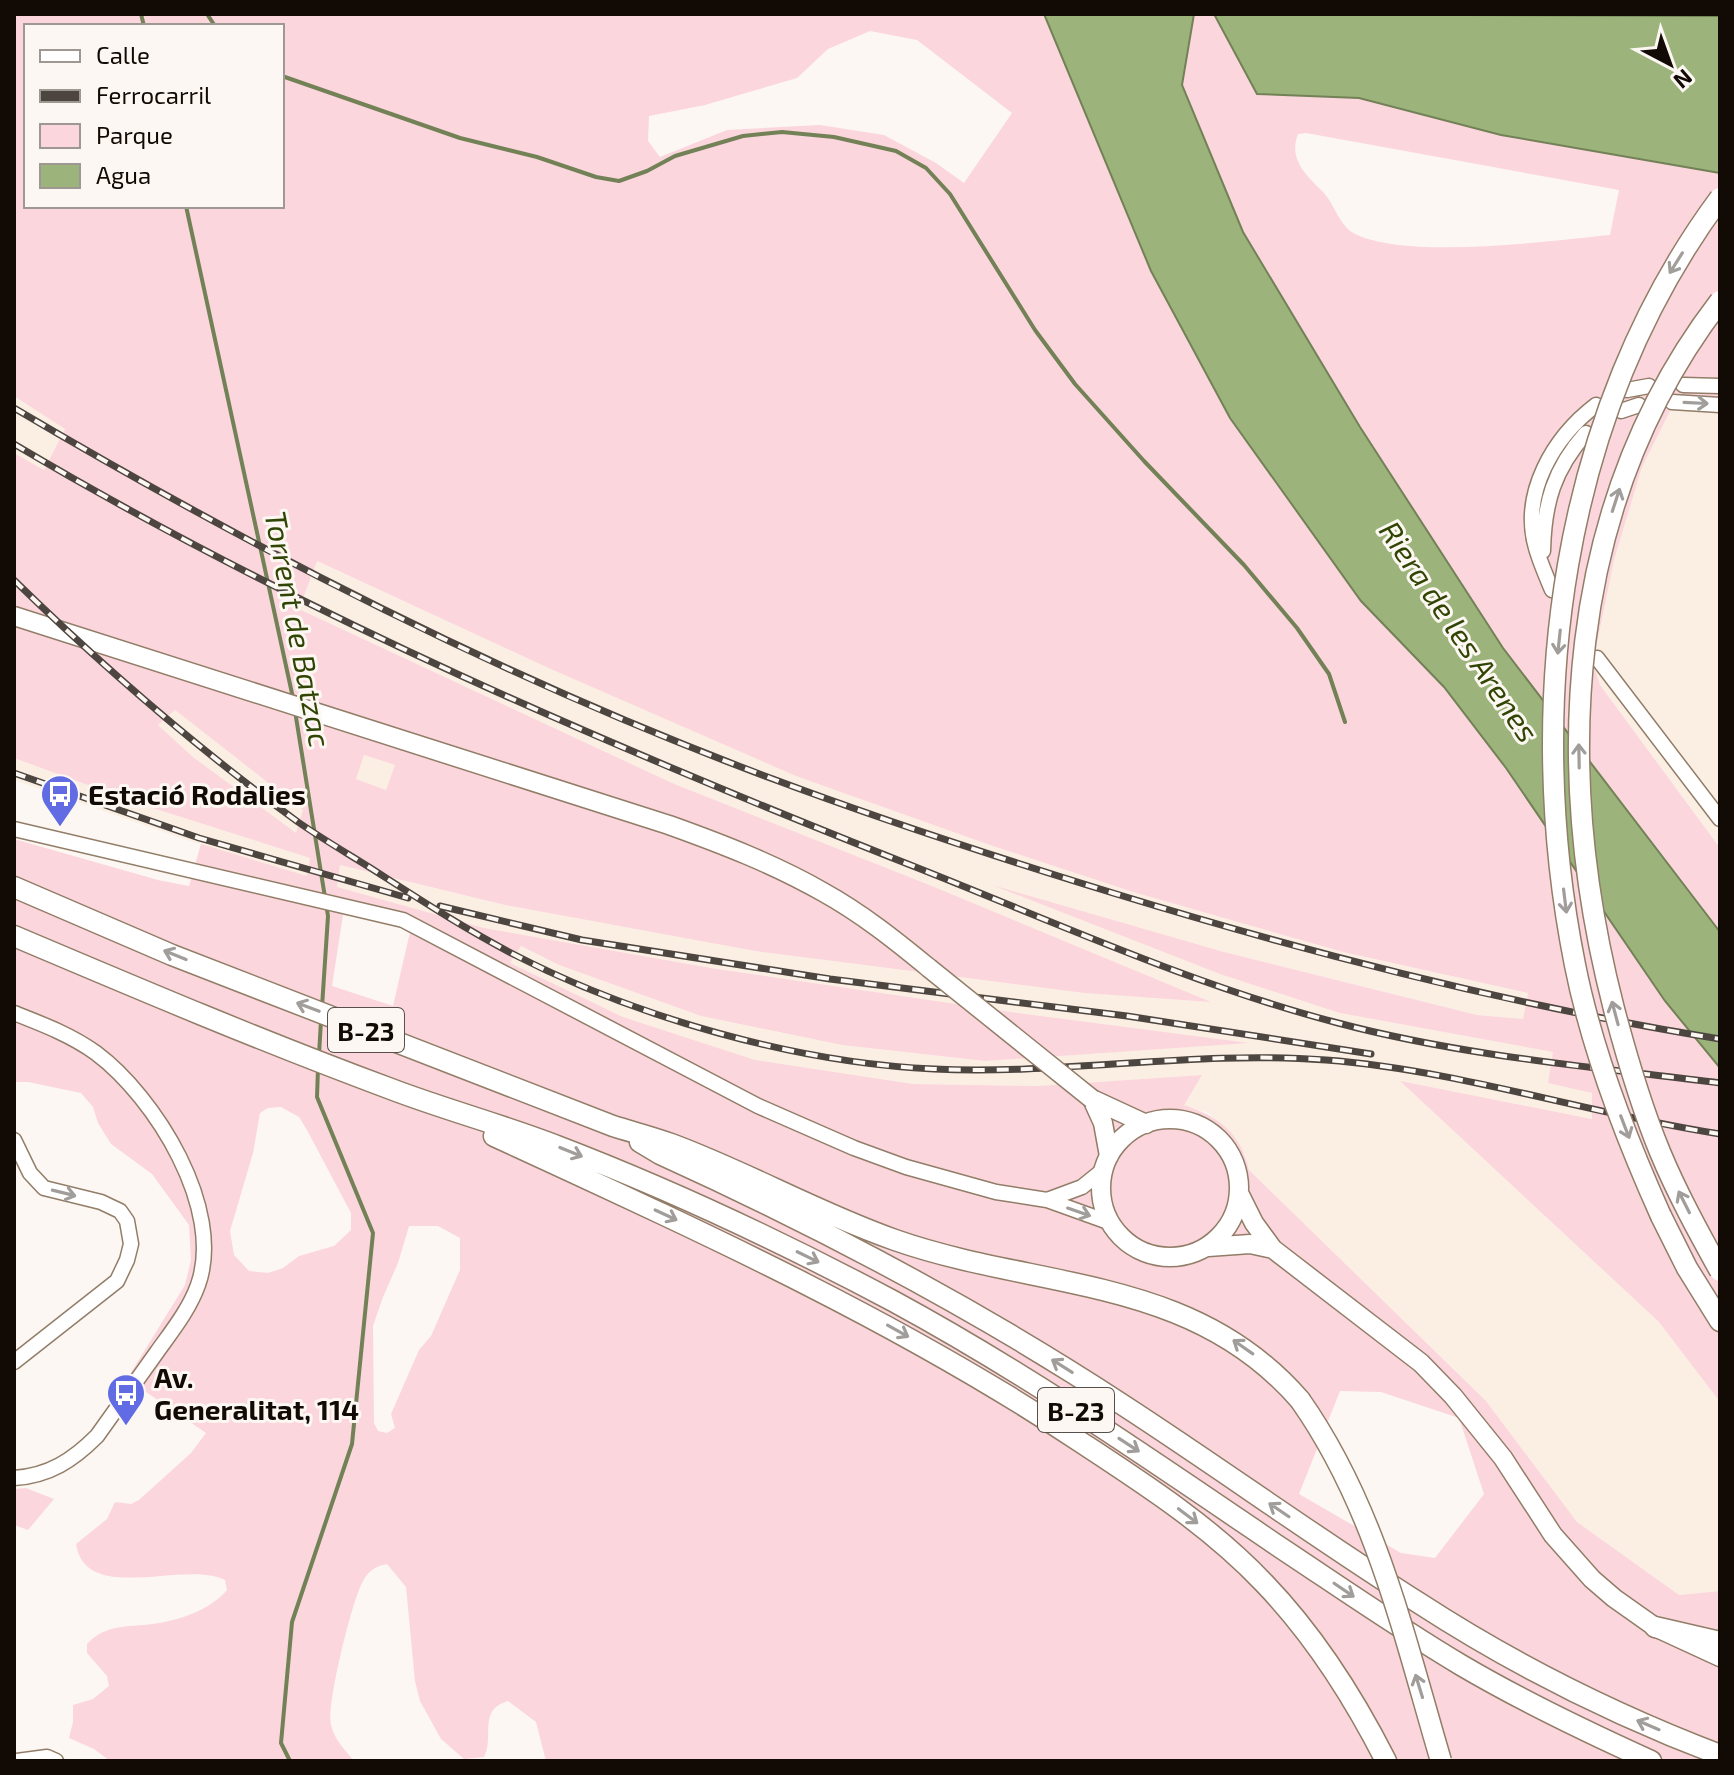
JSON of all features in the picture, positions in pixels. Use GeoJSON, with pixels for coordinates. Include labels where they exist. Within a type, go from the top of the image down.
{"type":"FeatureCollection","features":[{"type":"Feature","properties":{"kind":"highway"},"geometry":{"type":"LineString","coordinates":[[1720,198],[1650,309],[1618,379],[1594,452],[1567,580],[1555,676],[1554,726],[1555,812],[1561,871],[1575,967],[1585,1006],[1609,1085],[1647,1184],[1667,1230],[1720,1321]]}},
{"type":"Feature","properties":{"kind":"highway"},"geometry":{"type":"LineString","coordinates":[[1720,301],[1678,362],[1661,394],[1640,436],[1613,507],[1596,566],[1588,612],[1578,732],[1581,825],[1587,881],[1603,967],[1636,1088],[1661,1155],[1720,1271]]}},
{"type":"Feature","properties":{"kind":"highway","name":"B-23"},"geometry":{"type":"LineString","coordinates":[[14,887],[247,984],[613,1126],[660,1154],[858,1248],[1002,1328],[1421,1605],[1483,1642],[1607,1707],[1720,1755]]}},
{"type":"Feature","properties":{"kind":"highway","name":"B-23"},"geometry":{"type":"LineString","coordinates":[[14,936],[229,1026],[469,1120],[554,1145],[706,1208],[828,1267],[919,1315],[1080,1413],[1385,1618],[1461,1665],[1651,1761]]}},
{"type":"Feature","properties":{"kind":"highway"},"geometry":{"type":"LineString","coordinates":[[469,1120],[860,1310],[1009,1396],[1167,1500],[1215,1536],[1285,1606],[1345,1686],[1386,1761]]}},
{"type":"Feature","properties":{"kind":"highway"},"geometry":{"type":"LineString","coordinates":[[613,1126],[671,1143],[819,1210],[921,1249],[983,1266],[1124,1294],[1180,1312],[1246,1348],[1300,1400],[1333,1451],[1369,1527],[1441,1761]]}},
{"type":"Feature","properties":{"kind":"highway"},"geometry":{"type":"LineString","coordinates":[[1655,1627],[1720,1642]]}},
{"type":"Feature","properties":{"kind":"main road"},"geometry":{"type":"LineString","coordinates":[[14,616],[669,825],[730,848],[824,892],[868,920],[1092,1099],[1146,1124]]}},
{"type":"Feature","properties":{"kind":"main road"},"geometry":{"type":"LineString","coordinates":[[1092,1099],[1103,1123],[1106,1163],[1102,1198],[1111,1223],[1132,1246],[1147,1253],[1178,1257],[1204,1248],[1250,1244],[1273,1249]]}},
{"type":"Feature","properties":{"kind":"main road"},"geometry":{"type":"LineString","coordinates":[[1106,1163],[1124,1138],[1146,1124],[1173,1119],[1189,1121],[1216,1136],[1234,1162],[1239,1193],[1254,1223],[1273,1249],[1388,1336],[1439,1380],[1496,1448],[1553,1535],[1577,1564],[1614,1598],[1655,1627],[1720,1657]]}},
{"type":"Feature","properties":{"kind":"main road"},"geometry":{"type":"LineString","coordinates":[[1204,1248],[1218,1238],[1230,1222],[1239,1193]]}},
{"type":"Feature","properties":{"kind":"street"},"geometry":{"type":"LineString","coordinates":[[1683,385],[1720,386]]}},
{"type":"Feature","properties":{"kind":"street"},"geometry":{"type":"LineString","coordinates":[[1627,390],[1649,386]]}},
{"type":"Feature","properties":{"kind":"street"},"geometry":{"type":"LineString","coordinates":[[1672,402],[1720,405]]}},
{"type":"Feature","properties":{"kind":"street"},"geometry":{"type":"LineString","coordinates":[[1552,590],[1536,547],[1532,524],[1538,486],[1562,435],[1596,405]]}},
{"type":"Feature","properties":{"kind":"street"},"geometry":{"type":"LineString","coordinates":[[1621,411],[1639,405]]}},
{"type":"Feature","properties":{"kind":"street"},"geometry":{"type":"LineString","coordinates":[[1543,567],[1544,535],[1552,488],[1559,469],[1586,433]]}},
{"type":"Feature","properties":{"kind":"street"},"geometry":{"type":"LineString","coordinates":[[1597,658],[1720,819]]}},
{"type":"Feature","properties":{"kind":"street"},"geometry":{"type":"LineString","coordinates":[[14,829],[382,914],[419,926],[758,1106],[827,1137],[920,1171],[1009,1195],[1047,1200],[1111,1223]]}},
{"type":"Feature","properties":{"kind":"street"},"geometry":{"type":"LineString","coordinates":[[14,1013],[68,1036],[96,1053],[140,1097],[175,1147],[188,1174],[196,1201],[204,1260],[191,1301],[97,1436],[79,1454],[59,1467],[42,1474],[14,1478]]}},
{"type":"Feature","properties":{"kind":"street"},"geometry":{"type":"LineString","coordinates":[[14,1140],[30,1173],[44,1188],[101,1202],[120,1211],[127,1221],[131,1244],[117,1281],[14,1362]]}},
{"type":"Feature","properties":{"kind":"street"},"geometry":{"type":"LineString","coordinates":[[1047,1200],[1082,1187],[1106,1163]]}},
{"type":"Feature","properties":{"kind":"street"},"geometry":{"type":"LineString","coordinates":[[17,1761],[47,1757],[56,1761]]}},
{"type":"Feature","properties":{"kind":"shaded area"},"geometry":{"type":"Polygon","coordinates":[[[14,396],[65,429],[44,470],[14,453],[14,396]]]}},
{"type":"Feature","properties":{"kind":"shaded area"},"geometry":{"type":"Polygon","coordinates":[[[1671,408],[1720,411],[1720,848],[1600,685],[1593,663],[1614,560],[1642,467],[1671,408]]]}},
{"type":"Feature","properties":{"kind":"shaded area"},"geometry":{"type":"Polygon","coordinates":[[[316,561],[544,666],[990,845],[1133,892],[1343,952],[1528,993],[1523,1019],[1477,1015],[1224,952],[1004,889],[1340,1013],[1554,1052],[1592,1093],[1593,1119],[1401,1082],[1659,1322],[1720,1402],[1720,1591],[1679,1595],[1577,1522],[1486,1401],[1249,1170],[1245,1154],[1209,1113],[1183,1105],[1201,1075],[1038,1086],[913,1084],[754,1060],[623,1017],[509,963],[520,946],[559,965],[701,1016],[842,1045],[985,1061],[1244,1043],[717,969],[484,928],[337,888],[340,865],[505,905],[755,951],[1084,993],[1208,1001],[932,886],[672,783],[299,609],[316,561]]]}},
{"type":"Feature","properties":{"kind":"shaded area"},"geometry":{"type":"Polygon","coordinates":[[[175,710],[303,810],[296,834],[193,757],[158,725],[175,710]]]}},
{"type":"Feature","properties":{"kind":"shaded area"},"geometry":{"type":"Polygon","coordinates":[[[364,755],[395,765],[386,790],[356,779],[364,755]]]}},
{"type":"Feature","properties":{"kind":"shaded area"},"geometry":{"type":"Polygon","coordinates":[[[14,758],[140,804],[310,858],[308,877],[193,842],[14,780],[14,758]]]}},
{"type":"Feature","properties":{"kind":"green space"},"geometry":{"type":"Polygon","coordinates":[[[14,14],[1044,14],[1151,271],[1230,418],[1361,601],[1444,687],[1506,768],[1665,1001],[1720,1068],[1720,1402],[1659,1322],[1400,1081],[1592,1119],[1592,1093],[1548,1083],[1553,1052],[1340,1013],[1220,974],[992,885],[1224,952],[1477,1015],[1523,1019],[1528,993],[1343,952],[1133,892],[796,776],[544,666],[317,561],[299,609],[672,783],[932,886],[1211,1002],[1084,993],[755,951],[505,905],[340,865],[337,887],[484,928],[717,969],[1249,1043],[985,1061],[842,1045],[701,1016],[559,965],[521,946],[510,963],[623,1017],[755,1060],[913,1084],[1038,1086],[1202,1075],[1184,1105],[1226,1128],[1240,1146],[1249,1170],[1486,1401],[1577,1522],[1679,1595],[1720,1591],[1720,1761],[546,1761],[536,1722],[508,1701],[499,1705],[490,1717],[484,1757],[464,1759],[441,1739],[420,1701],[415,1681],[406,1587],[387,1564],[370,1572],[358,1592],[332,1697],[332,1730],[354,1761],[110,1761],[94,1749],[69,1738],[73,1705],[93,1699],[109,1686],[107,1676],[87,1653],[87,1644],[111,1629],[187,1616],[213,1603],[227,1590],[225,1580],[208,1575],[117,1577],[98,1573],[84,1562],[76,1544],[107,1519],[115,1502],[131,1504],[139,1500],[191,1453],[206,1433],[127,1379],[185,1285],[191,1260],[189,1225],[152,1174],[111,1144],[98,1123],[93,1107],[81,1093],[14,1082],[14,839],[189,886],[201,844],[307,876],[310,858],[140,804],[14,758],[14,453],[44,470],[65,429],[14,396],[14,14]],[[870,31],[828,49],[797,78],[705,105],[649,116],[648,141],[660,157],[727,130],[820,125],[884,135],[936,163],[964,183],[1012,113],[917,40],[870,31]],[[175,710],[158,725],[193,757],[296,833],[303,810],[175,710]],[[364,755],[356,779],[386,790],[395,765],[364,755]],[[343,915],[332,986],[393,1006],[410,932],[393,922],[343,915]],[[281,1107],[268,1108],[260,1113],[253,1153],[230,1231],[234,1255],[249,1271],[268,1273],[283,1268],[299,1256],[334,1246],[351,1230],[351,1213],[299,1117],[281,1107]],[[409,1226],[373,1326],[374,1423],[378,1431],[387,1433],[395,1428],[391,1414],[419,1350],[431,1336],[460,1270],[460,1238],[438,1226],[409,1226]],[[1340,1391],[1299,1494],[1401,1553],[1435,1558],[1484,1494],[1459,1418],[1381,1392],[1340,1391]]]}},
{"type":"Feature","properties":{"kind":"green space"},"geometry":{"type":"Polygon","coordinates":[[[1194,14],[1214,14],[1257,94],[1359,98],[1501,135],[1720,173],[1720,411],[1671,409],[1642,467],[1614,560],[1593,663],[1600,685],[1720,848],[1720,932],[1503,648],[1360,427],[1243,232],[1182,85],[1194,14]],[[1306,133],[1298,134],[1296,143],[1300,166],[1326,196],[1345,226],[1355,234],[1379,242],[1409,246],[1480,246],[1610,235],[1619,190],[1306,133]]]}},
{"type":"Feature","properties":{"kind":"green space"},"geometry":{"type":"Polygon","coordinates":[[[26,1488],[54,1499],[28,1530],[14,1525],[14,1489],[26,1488]]]}},
{"type":"Feature","properties":{"kind":"water","name":"Riera de les Arenes"},"geometry":{"type":"Polygon","coordinates":[[[1044,14],[1194,14],[1182,85],[1243,232],[1360,427],[1503,648],[1720,932],[1720,1068],[1665,1001],[1506,768],[1444,687],[1361,601],[1230,418],[1151,271],[1044,14]]]}},
{"type":"Feature","properties":{"kind":"water"},"geometry":{"type":"Polygon","coordinates":[[[1214,14],[1720,16],[1720,173],[1501,135],[1359,98],[1257,94],[1214,14]]]}},
{"type":"Feature","properties":{"kind":"waterway","name":"Torrent de Batzac"},"geometry":{"type":"LineString","coordinates":[[141,14],[144,24]]}},
{"type":"Feature","properties":{"kind":"waterway"},"geometry":{"type":"LineString","coordinates":[[207,14],[214,24]]}},
{"type":"Feature","properties":{"kind":"waterway"},"geometry":{"type":"LineString","coordinates":[[284,77],[460,138],[619,181],[675,156],[743,136],[782,132],[834,137],[896,151],[926,168],[950,194],[1035,330],[1075,384],[1244,565],[1297,628],[1329,674],[1345,722]]}},
{"type":"Feature","properties":{"kind":"waterway","name":"Torrent de Batzac"},"geometry":{"type":"LineString","coordinates":[[186,208],[293,698]]}},
{"type":"Feature","properties":{"kind":"waterway","name":"Torrent de Batzac"},"geometry":{"type":"LineString","coordinates":[[295,711],[328,916],[322,1007]]}},
{"type":"Feature","properties":{"kind":"waterway","name":"Torrent de Batzac"},"geometry":{"type":"LineString","coordinates":[[319,1055],[321,1020]]}},
{"type":"Feature","properties":{"kind":"waterway","name":"Torrent de Batzac"},"geometry":{"type":"LineString","coordinates":[[290,1761],[281,1743],[292,1622],[352,1444],[373,1233],[317,1097],[318,1068]]}},
{"type":"Feature","properties":{"kind":"railway"},"geometry":{"type":"LineString","coordinates":[[14,408],[198,513],[385,610],[577,700],[773,779],[985,853],[1263,937],[1566,1011],[1720,1039]]}},
{"type":"Feature","properties":{"kind":"railway"},"geometry":{"type":"LineString","coordinates":[[14,444],[234,565],[460,675],[690,776],[1180,973],[1338,1023],[1432,1044],[1720,1083]]}},
{"type":"Feature","properties":{"kind":"railway"},"geometry":{"type":"LineString","coordinates":[[14,580],[152,706],[307,828],[513,954],[560,977],[663,1016],[772,1047],[881,1065],[934,1069],[1032,1069],[1228,1058],[1326,1060],[1376,1065],[1720,1134]]}},
{"type":"Feature","properties":{"kind":"railway"},"geometry":{"type":"LineString","coordinates":[[14,773],[199,838],[408,898]]}},
{"type":"Feature","properties":{"kind":"railway"},"geometry":{"type":"LineString","coordinates":[[440,906],[582,940],[830,979],[1127,1016],[1371,1054]]}},
{"type":"Feature","properties":{"kind":"place","name":"Estació Rodalies"},"geometry":{"type":"Point","coordinates":[60,828]}},
{"type":"Feature","properties":{"kind":"place","name":"Av. Generalitat, 114"},"geometry":{"type":"Point","coordinates":[126,1427]}}]}
